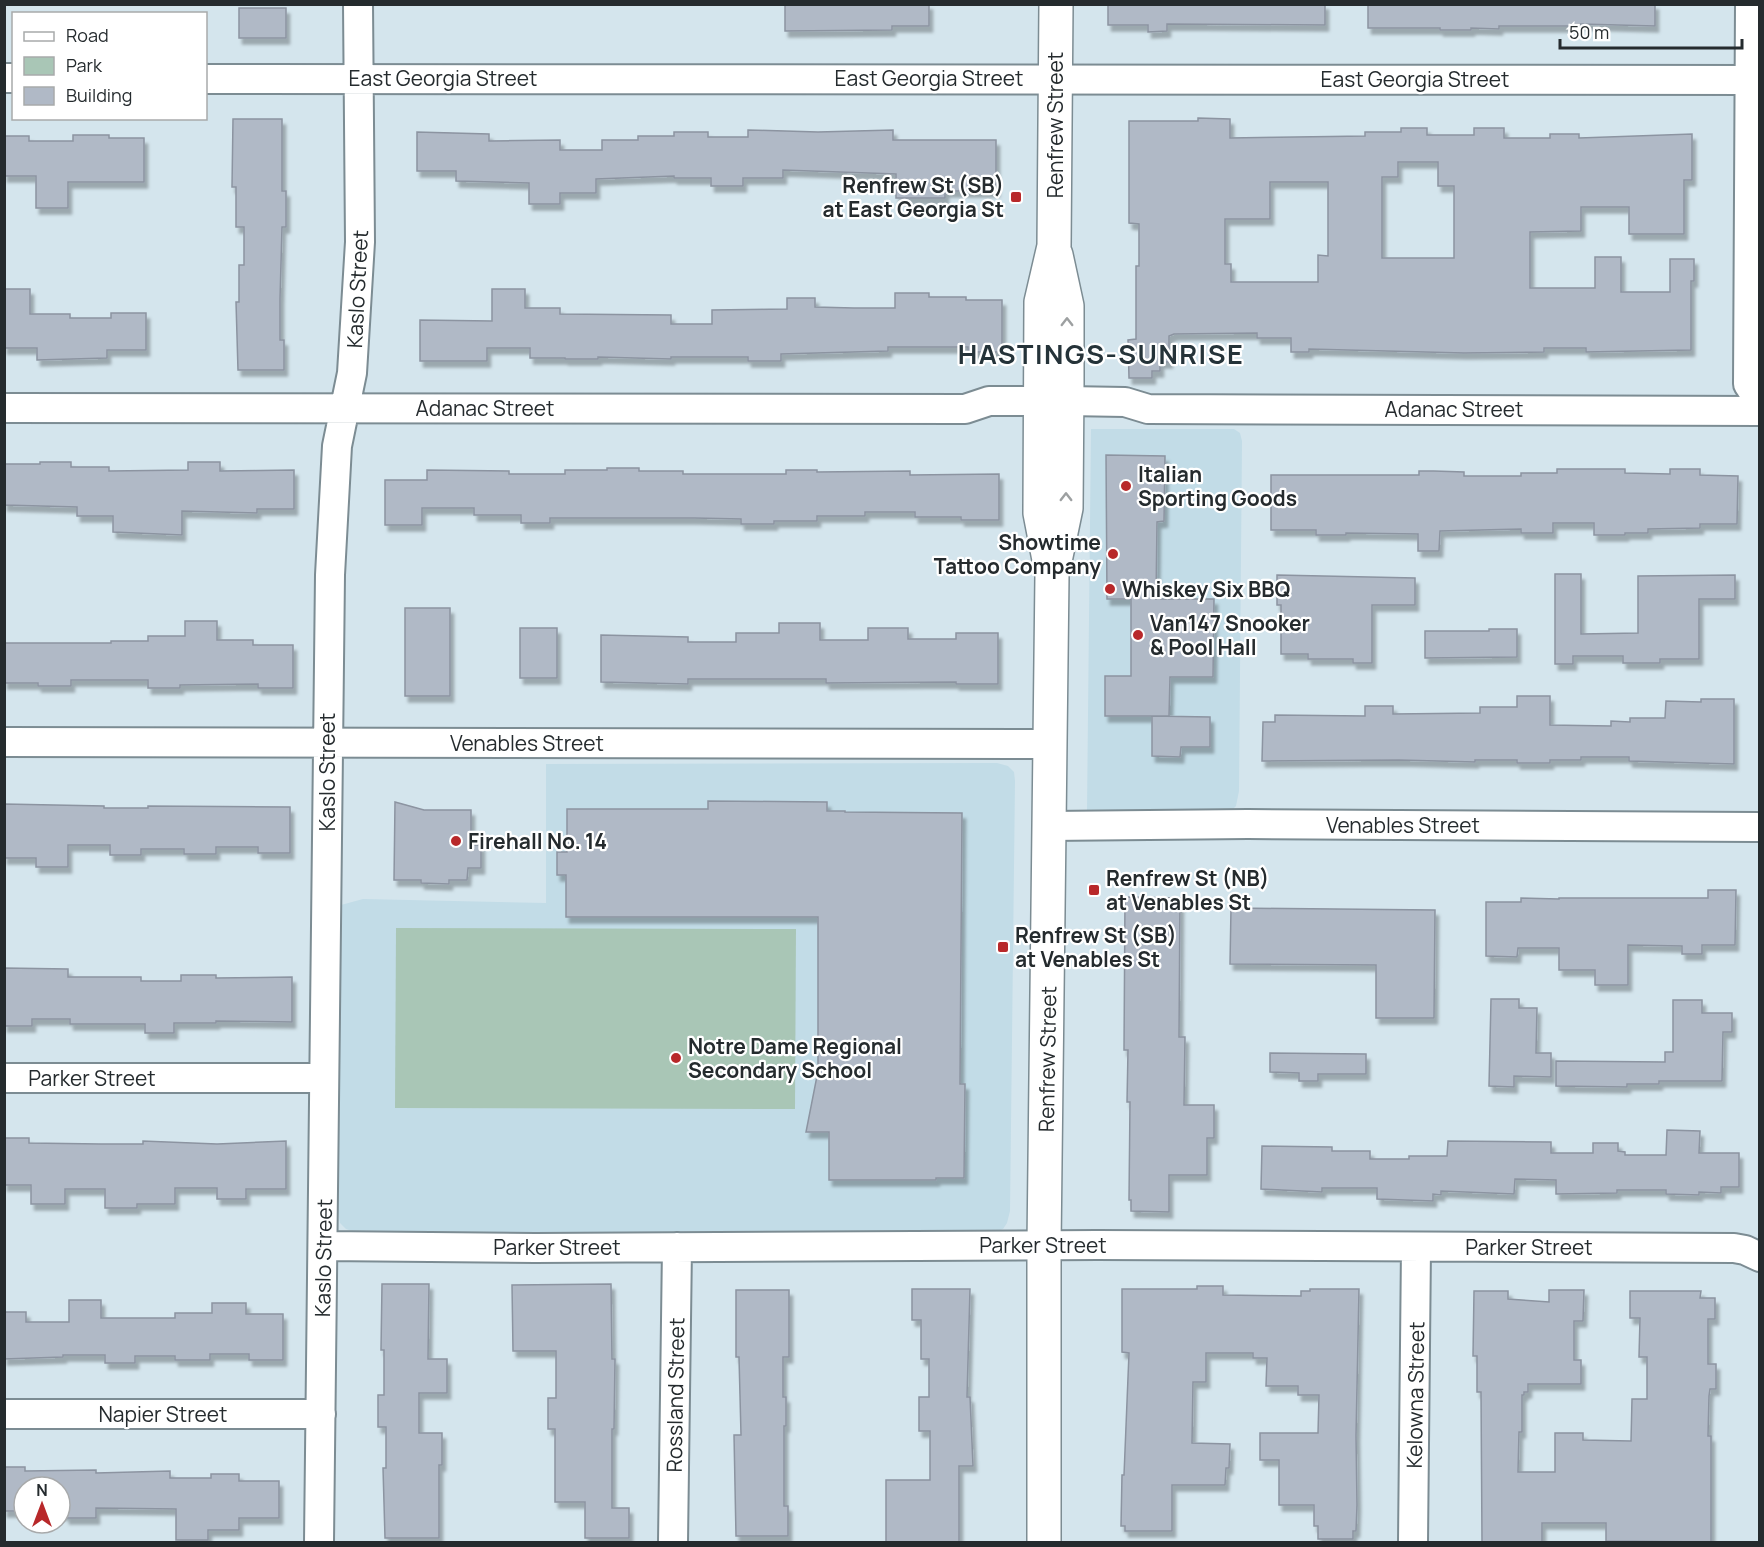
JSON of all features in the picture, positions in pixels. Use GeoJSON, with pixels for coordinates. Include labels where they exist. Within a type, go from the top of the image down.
{"type":"FeatureCollection","features":[{"type":"Feature","properties":{"kind":"street","name":"Kaslo Street"},"geometry":{"type":"LineString","coordinates":[[319,1542],[330,576],[337,446],[352,373],[360,242],[358,4]]}},
{"type":"Feature","properties":{"kind":"street","name":"Renfrew Street"},"geometry":{"type":"LineString","coordinates":[[1044,1542],[1044,1245],[1052,575],[1066,508],[1041,302],[1054,246],[1056,4]]}},
{"type":"Feature","properties":{"kind":"street"},"geometry":{"type":"LineString","coordinates":[[1750,4],[1755,80],[1748,384],[1760,402]]}},
{"type":"Feature","properties":{"kind":"street","name":"East Georgia Street"},"geometry":{"type":"LineString","coordinates":[[207,79],[1755,80]]}},
{"type":"Feature","properties":{"kind":"street","name":"Adanac Street"},"geometry":{"type":"LineString","coordinates":[[4,408],[965,409],[989,401],[1126,416],[1148,409],[1760,411]]}},
{"type":"Feature","properties":{"kind":"street","name":"Venables Street"},"geometry":{"type":"LineString","coordinates":[[4,742],[1050,744]]}},
{"type":"Feature","properties":{"kind":"street","name":"Venables Street"},"geometry":{"type":"LineString","coordinates":[[1049,826],[1260,824],[1759,827]]}},
{"type":"Feature","properties":{"kind":"street","name":"Parker Street"},"geometry":{"type":"LineString","coordinates":[[4,1078],[324,1078]]}},
{"type":"Feature","properties":{"kind":"street","name":"Parker Street"},"geometry":{"type":"LineString","coordinates":[[324,1246],[1044,1245],[1734,1248],[1760,1257]]}},
{"type":"Feature","properties":{"kind":"street","name":"Rossland Street"},"geometry":{"type":"LineString","coordinates":[[673,1542],[676,1247]]}},
{"type":"Feature","properties":{"kind":"street","name":"Kelowna Street"},"geometry":{"type":"LineString","coordinates":[[1413,1542],[1416,1247]]}},
{"type":"Feature","properties":{"kind":"street","name":"Napier Street"},"geometry":{"type":"LineString","coordinates":[[4,1414],[321,1414]]}},
{"type":"Feature","properties":{"kind":"shaded area"},"geometry":{"type":"Polygon","coordinates":[[[1091,429],[1234,429],[1240,433],[1242,441],[1239,791],[1236,806],[1232,810],[1087,811],[1091,429]]]}},
{"type":"Feature","properties":{"kind":"shaded area","name":"Notre Dame Regional Secondary School"},"geometry":{"type":"Polygon","coordinates":[[[997,763],[1008,766],[1014,772],[1015,781],[1010,1211],[1003,1229],[994,1232],[355,1232],[346,1229],[340,1223],[338,1212],[341,905],[363,899],[546,903],[546,764],[997,763]]]}},
{"type":"Feature","properties":{"kind":"green space"},"geometry":{"type":"Polygon","coordinates":[[[396,928],[796,929],[795,1109],[395,1108],[396,928]]]}},
{"type":"Feature","properties":{"kind":"building"},"geometry":{"type":"Polygon","coordinates":[[[785,4],[929,4],[929,26],[892,26],[892,30],[785,31],[785,4]]]}},
{"type":"Feature","properties":{"kind":"building"},"geometry":{"type":"Polygon","coordinates":[[[1108,4],[1325,4],[1325,25],[1167,24],[1167,31],[1148,32],[1148,25],[1108,25],[1108,4]]]}},
{"type":"Feature","properties":{"kind":"building"},"geometry":{"type":"Polygon","coordinates":[[[1368,4],[1655,4],[1655,26],[1571,24],[1571,26],[1499,26],[1499,29],[1471,28],[1471,30],[1368,28],[1368,4]]]}},
{"type":"Feature","properties":{"kind":"building"},"geometry":{"type":"Polygon","coordinates":[[[239,8],[286,8],[286,38],[239,38],[239,8]]]}},
{"type":"Feature","properties":{"kind":"building"},"geometry":{"type":"Polygon","coordinates":[[[1198,118],[1230,119],[1230,138],[1365,136],[1365,132],[1401,132],[1401,128],[1427,128],[1427,135],[1474,135],[1474,128],[1504,128],[1504,138],[1550,138],[1550,134],[1579,134],[1579,138],[1692,134],[1692,180],[1684,180],[1684,234],[1629,234],[1629,207],[1581,207],[1581,231],[1530,232],[1530,288],[1595,288],[1595,257],[1621,257],[1621,292],[1670,292],[1670,259],[1694,259],[1694,281],[1691,281],[1691,350],[1586,352],[1586,348],[1544,348],[1544,352],[1464,353],[1309,349],[1309,352],[1291,352],[1291,338],[1257,338],[1257,333],[1174,334],[1169,336],[1169,362],[1160,362],[1160,371],[1152,371],[1152,378],[1129,378],[1128,340],[1136,339],[1136,266],[1139,266],[1139,224],[1129,223],[1129,121],[1198,121],[1198,118]],[[1398,162],[1398,177],[1382,177],[1382,258],[1454,258],[1454,186],[1438,186],[1438,162],[1398,162]],[[1270,182],[1270,219],[1225,219],[1225,264],[1231,264],[1231,282],[1318,282],[1318,255],[1328,256],[1328,182],[1270,182]]]}},
{"type":"Feature","properties":{"kind":"building"},"geometry":{"type":"Polygon","coordinates":[[[233,119],[282,119],[282,191],[286,191],[286,227],[282,227],[280,340],[284,340],[284,370],[238,370],[236,302],[239,302],[239,265],[244,265],[244,227],[236,227],[236,187],[232,187],[233,119]]]}},
{"type":"Feature","properties":{"kind":"building"},"geometry":{"type":"Polygon","coordinates":[[[748,130],[818,132],[893,130],[893,140],[996,140],[996,191],[945,191],[945,198],[896,198],[896,174],[783,170],[783,178],[743,178],[743,186],[711,186],[711,178],[674,178],[674,176],[596,179],[596,193],[560,193],[560,204],[529,204],[529,183],[456,181],[456,171],[417,171],[417,132],[489,134],[489,141],[560,140],[560,150],[602,150],[602,140],[638,140],[638,136],[674,136],[674,132],[708,132],[708,137],[748,137],[748,130]]]}},
{"type":"Feature","properties":{"kind":"building"},"geometry":{"type":"Polygon","coordinates":[[[73,135],[144,138],[144,182],[68,182],[68,208],[36,208],[36,176],[4,176],[4,136],[29,136],[29,141],[73,141],[73,135]]]}},
{"type":"Feature","properties":{"kind":"building"},"geometry":{"type":"Polygon","coordinates":[[[4,289],[30,289],[30,314],[70,314],[70,318],[111,318],[111,313],[146,313],[146,350],[107,350],[107,358],[37,360],[37,348],[4,348],[4,289]]]}},
{"type":"Feature","properties":{"kind":"building"},"geometry":{"type":"Polygon","coordinates":[[[492,289],[525,289],[525,308],[560,308],[560,314],[671,315],[671,324],[712,324],[712,310],[787,309],[787,298],[815,298],[815,307],[854,308],[895,308],[895,293],[929,293],[929,297],[966,297],[966,300],[1002,300],[1002,352],[968,352],[968,347],[888,347],[888,351],[781,354],[781,361],[748,361],[748,357],[530,358],[530,348],[487,348],[487,361],[420,361],[420,320],[492,321],[492,289]]]}},
{"type":"Feature","properties":{"kind":"building"},"geometry":{"type":"Polygon","coordinates":[[[1106,455],[1165,456],[1164,521],[1157,522],[1156,599],[1214,599],[1213,677],[1170,677],[1169,716],[1105,716],[1105,676],[1131,676],[1131,599],[1107,599],[1106,455]]]}},
{"type":"Feature","properties":{"kind":"building"},"geometry":{"type":"Polygon","coordinates":[[[40,462],[71,462],[71,467],[109,467],[109,471],[188,470],[188,462],[220,462],[220,471],[294,470],[294,509],[257,509],[257,513],[182,511],[182,535],[113,532],[113,516],[77,516],[77,507],[4,505],[4,464],[40,464],[40,462]]]}},
{"type":"Feature","properties":{"kind":"building"},"geometry":{"type":"Polygon","coordinates":[[[607,468],[683,471],[683,474],[786,474],[786,470],[817,470],[817,472],[910,471],[910,475],[999,474],[999,520],[915,517],[915,512],[865,512],[865,516],[817,516],[817,521],[774,521],[774,524],[741,524],[741,519],[694,518],[550,518],[550,523],[521,523],[521,515],[474,515],[474,508],[422,508],[422,525],[385,525],[385,480],[427,480],[427,470],[565,474],[565,470],[607,470],[607,468]]]}},
{"type":"Feature","properties":{"kind":"building"},"geometry":{"type":"Polygon","coordinates":[[[1557,469],[1625,469],[1625,473],[1670,474],[1670,469],[1700,469],[1700,475],[1738,476],[1737,524],[1700,524],[1700,528],[1648,529],[1648,533],[1625,533],[1625,535],[1594,535],[1594,523],[1553,523],[1553,533],[1521,533],[1521,529],[1440,531],[1439,551],[1418,551],[1418,534],[1316,535],[1316,530],[1271,530],[1271,475],[1419,475],[1419,471],[1434,471],[1464,472],[1464,476],[1521,476],[1521,473],[1557,473],[1557,469]]]}},
{"type":"Feature","properties":{"kind":"building"},"geometry":{"type":"Polygon","coordinates":[[[1555,574],[1581,574],[1581,634],[1638,633],[1638,576],[1735,575],[1735,599],[1699,599],[1699,659],[1660,659],[1660,663],[1623,663],[1623,656],[1573,656],[1573,664],[1555,664],[1555,574]]]}},
{"type":"Feature","properties":{"kind":"building"},"geometry":{"type":"Polygon","coordinates":[[[1277,575],[1415,578],[1415,605],[1372,605],[1372,663],[1353,663],[1353,659],[1308,659],[1308,654],[1281,654],[1281,605],[1277,605],[1277,575]]]}},
{"type":"Feature","properties":{"kind":"building"},"geometry":{"type":"Polygon","coordinates":[[[405,608],[450,608],[450,696],[405,696],[405,608]]]}},
{"type":"Feature","properties":{"kind":"building"},"geometry":{"type":"Polygon","coordinates":[[[185,621],[217,621],[217,640],[253,640],[253,645],[293,645],[293,688],[258,688],[258,684],[180,685],[180,688],[148,688],[148,680],[71,680],[71,686],[4,683],[4,643],[148,641],[148,636],[185,636],[185,621]]]}},
{"type":"Feature","properties":{"kind":"building"},"geometry":{"type":"Polygon","coordinates":[[[779,623],[820,623],[820,640],[868,640],[868,628],[908,628],[908,639],[956,639],[956,633],[998,633],[998,684],[826,683],[826,679],[688,679],[688,684],[601,682],[601,635],[688,637],[688,642],[736,642],[736,633],[779,633],[779,623]]]}},
{"type":"Feature","properties":{"kind":"building"},"geometry":{"type":"Polygon","coordinates":[[[520,628],[557,628],[557,678],[520,678],[520,628]]]}},
{"type":"Feature","properties":{"kind":"building"},"geometry":{"type":"Polygon","coordinates":[[[1489,629],[1517,629],[1517,657],[1425,658],[1425,631],[1489,631],[1489,629]]]}},
{"type":"Feature","properties":{"kind":"building"},"geometry":{"type":"Polygon","coordinates":[[[1517,696],[1550,696],[1550,725],[1611,726],[1611,721],[1630,722],[1630,718],[1665,718],[1666,701],[1701,702],[1701,699],[1734,699],[1734,764],[1629,761],[1629,757],[1581,757],[1581,760],[1550,760],[1550,763],[1517,763],[1517,760],[1475,760],[1475,762],[1262,761],[1263,722],[1275,722],[1275,715],[1365,716],[1365,706],[1393,706],[1393,714],[1480,713],[1480,707],[1517,707],[1517,696]]]}},
{"type":"Feature","properties":{"kind":"building"},"geometry":{"type":"Polygon","coordinates":[[[1152,716],[1210,717],[1210,747],[1181,747],[1180,757],[1152,756],[1152,716]]]}},
{"type":"Feature","properties":{"kind":"building"},"geometry":{"type":"Polygon","coordinates":[[[708,801],[827,802],[827,811],[962,813],[960,1084],[965,1084],[964,1178],[829,1180],[829,1132],[806,1132],[818,1071],[818,917],[566,917],[566,875],[557,875],[557,852],[567,852],[567,809],[708,809],[708,801]]]}},
{"type":"Feature","properties":{"kind":"building"},"geometry":{"type":"Polygon","coordinates":[[[395,802],[424,810],[471,810],[471,845],[481,845],[481,868],[468,868],[467,880],[449,880],[449,884],[421,883],[421,880],[394,880],[395,802]]]}},
{"type":"Feature","properties":{"kind":"building"},"geometry":{"type":"Polygon","coordinates":[[[4,804],[104,806],[104,808],[290,807],[290,853],[258,853],[258,847],[216,847],[216,854],[184,854],[184,849],[141,849],[141,855],[110,855],[110,845],[68,845],[68,867],[36,867],[36,858],[4,858],[4,804]]]}},
{"type":"Feature","properties":{"kind":"building"},"geometry":{"type":"Polygon","coordinates":[[[1708,890],[1736,890],[1735,945],[1702,945],[1702,954],[1682,954],[1682,946],[1628,945],[1628,985],[1595,985],[1595,970],[1559,970],[1559,948],[1518,948],[1517,957],[1486,956],[1486,902],[1521,902],[1521,898],[1708,898],[1708,890]]]}},
{"type":"Feature","properties":{"kind":"building"},"geometry":{"type":"Polygon","coordinates":[[[1125,897],[1180,898],[1179,1037],[1185,1037],[1184,1105],[1214,1105],[1214,1138],[1207,1138],[1207,1175],[1169,1175],[1169,1212],[1131,1211],[1131,1200],[1129,1200],[1130,1102],[1127,1102],[1128,1050],[1124,1050],[1125,897]]]}},
{"type":"Feature","properties":{"kind":"building"},"geometry":{"type":"Polygon","coordinates":[[[1231,908],[1435,910],[1434,1018],[1376,1018],[1376,965],[1230,964],[1231,908]]]}},
{"type":"Feature","properties":{"kind":"building"},"geometry":{"type":"Polygon","coordinates":[[[4,968],[68,969],[68,977],[141,977],[141,981],[181,981],[181,975],[216,975],[216,978],[292,977],[292,1022],[174,1023],[174,1033],[145,1033],[145,1024],[70,1024],[70,1019],[32,1019],[32,1026],[4,1026],[4,968]]]}},
{"type":"Feature","properties":{"kind":"building"},"geometry":{"type":"Polygon","coordinates":[[[1491,999],[1519,999],[1519,1008],[1537,1008],[1536,1053],[1551,1053],[1551,1077],[1514,1076],[1514,1087],[1489,1086],[1491,999]]]}},
{"type":"Feature","properties":{"kind":"building"},"geometry":{"type":"Polygon","coordinates":[[[1673,1000],[1702,1000],[1702,1013],[1732,1013],[1732,1032],[1723,1032],[1722,1081],[1659,1081],[1659,1084],[1627,1084],[1627,1087],[1556,1086],[1556,1061],[1665,1062],[1665,1052],[1673,1052],[1673,1000]]]}},
{"type":"Feature","properties":{"kind":"building"},"geometry":{"type":"Polygon","coordinates":[[[1270,1053],[1366,1054],[1366,1074],[1318,1074],[1318,1081],[1299,1081],[1299,1073],[1270,1072],[1270,1053]]]}},
{"type":"Feature","properties":{"kind":"building"},"geometry":{"type":"Polygon","coordinates":[[[1667,1130],[1700,1131],[1699,1153],[1739,1153],[1739,1187],[1721,1187],[1721,1193],[1699,1192],[1699,1195],[1666,1194],[1666,1190],[1556,1194],[1556,1180],[1515,1179],[1514,1194],[1441,1191],[1441,1195],[1433,1194],[1433,1201],[1377,1199],[1377,1188],[1322,1188],[1322,1192],[1261,1189],[1262,1146],[1332,1147],[1332,1151],[1370,1151],[1370,1159],[1409,1159],[1409,1156],[1447,1156],[1448,1141],[1551,1142],[1551,1153],[1593,1153],[1593,1143],[1618,1143],[1618,1151],[1625,1152],[1625,1155],[1666,1155],[1667,1130]]]}},
{"type":"Feature","properties":{"kind":"building"},"geometry":{"type":"Polygon","coordinates":[[[4,1138],[29,1138],[29,1143],[101,1144],[143,1144],[143,1141],[217,1144],[286,1141],[286,1189],[246,1189],[246,1199],[217,1199],[217,1188],[175,1188],[175,1204],[137,1204],[137,1208],[105,1208],[105,1189],[65,1189],[65,1204],[31,1204],[31,1185],[4,1185],[4,1138]]]}},
{"type":"Feature","properties":{"kind":"building"},"geometry":{"type":"Polygon","coordinates":[[[382,1284],[429,1284],[428,1359],[447,1359],[447,1393],[419,1393],[419,1433],[442,1433],[442,1465],[439,1465],[439,1538],[385,1538],[383,1468],[386,1468],[386,1427],[378,1427],[378,1395],[384,1395],[384,1350],[381,1350],[382,1284]]]}},
{"type":"Feature","properties":{"kind":"building"},"geometry":{"type":"Polygon","coordinates":[[[611,1284],[612,1359],[615,1359],[612,1508],[629,1508],[629,1538],[585,1538],[585,1502],[555,1502],[555,1429],[548,1429],[548,1398],[556,1398],[556,1351],[513,1351],[512,1285],[611,1284]]]}},
{"type":"Feature","properties":{"kind":"building"},"geometry":{"type":"Polygon","coordinates":[[[1197,1286],[1223,1286],[1223,1295],[1301,1296],[1301,1291],[1310,1291],[1310,1289],[1359,1289],[1357,1505],[1356,1531],[1353,1531],[1353,1539],[1318,1539],[1318,1526],[1314,1526],[1314,1505],[1279,1505],[1279,1460],[1260,1460],[1260,1433],[1318,1433],[1319,1395],[1298,1395],[1298,1386],[1266,1386],[1267,1358],[1253,1358],[1253,1353],[1206,1353],[1206,1382],[1193,1382],[1192,1443],[1230,1444],[1229,1468],[1226,1468],[1225,1485],[1172,1485],[1172,1531],[1125,1531],[1125,1526],[1121,1526],[1129,1353],[1122,1352],[1122,1289],[1197,1289],[1197,1286]]]}},
{"type":"Feature","properties":{"kind":"building"},"geometry":{"type":"Polygon","coordinates":[[[912,1289],[970,1289],[967,1397],[970,1397],[973,1466],[959,1466],[959,1542],[886,1542],[886,1480],[930,1480],[930,1431],[919,1431],[919,1397],[929,1397],[929,1359],[921,1359],[921,1320],[912,1320],[912,1289]]]}},
{"type":"Feature","properties":{"kind":"building"},"geometry":{"type":"Polygon","coordinates":[[[736,1290],[789,1290],[789,1357],[783,1357],[783,1397],[786,1397],[784,1506],[788,1506],[788,1536],[736,1536],[734,1435],[741,1435],[739,1357],[736,1357],[736,1290]]]}},
{"type":"Feature","properties":{"kind":"building"},"geometry":{"type":"Polygon","coordinates":[[[1549,1290],[1584,1290],[1583,1321],[1574,1321],[1574,1360],[1581,1360],[1581,1384],[1528,1384],[1528,1392],[1522,1395],[1522,1432],[1519,1432],[1518,1472],[1555,1472],[1555,1433],[1583,1433],[1583,1440],[1631,1441],[1632,1399],[1647,1399],[1647,1357],[1639,1357],[1640,1318],[1630,1318],[1630,1291],[1701,1291],[1700,1298],[1715,1298],[1715,1319],[1708,1319],[1708,1364],[1716,1364],[1716,1389],[1710,1389],[1709,1396],[1711,1542],[1606,1541],[1606,1523],[1542,1523],[1542,1542],[1482,1542],[1481,1392],[1477,1392],[1477,1356],[1473,1356],[1474,1291],[1508,1291],[1508,1299],[1549,1302],[1549,1290]]]}},
{"type":"Feature","properties":{"kind":"building"},"geometry":{"type":"Polygon","coordinates":[[[69,1300],[101,1300],[101,1318],[175,1318],[175,1313],[212,1313],[212,1303],[246,1303],[246,1314],[283,1314],[283,1360],[249,1360],[249,1354],[210,1354],[210,1360],[175,1360],[175,1356],[135,1356],[135,1363],[105,1363],[105,1355],[4,1359],[4,1312],[26,1312],[26,1322],[69,1322],[69,1300]]]}},
{"type":"Feature","properties":{"kind":"building"},"geometry":{"type":"Polygon","coordinates":[[[4,1467],[25,1467],[25,1471],[96,1470],[96,1473],[170,1471],[170,1478],[211,1478],[211,1474],[239,1474],[239,1481],[279,1481],[279,1518],[239,1518],[239,1530],[208,1530],[208,1540],[176,1540],[176,1509],[96,1508],[96,1518],[72,1518],[72,1475],[12,1475],[12,1511],[4,1511],[4,1467]]]}},
{"type":"Feature","properties":{"kind":"place","name":"Renfrew St (SB) at East Georgia St"},"geometry":{"type":"Point","coordinates":[1016,197]}},
{"type":"Feature","properties":{"kind":"place","name":"Italian Sporting Goods"},"geometry":{"type":"Point","coordinates":[1126,486]}},
{"type":"Feature","properties":{"kind":"place","name":"Showtime Tattoo Company"},"geometry":{"type":"Point","coordinates":[1113,554]}},
{"type":"Feature","properties":{"kind":"place","name":"Whiskey Six BBQ"},"geometry":{"type":"Point","coordinates":[1110,589]}},
{"type":"Feature","properties":{"kind":"place","name":"Van147 Snooker & Pool Hall"},"geometry":{"type":"Point","coordinates":[1138,635]}},
{"type":"Feature","properties":{"kind":"place","name":"Firehall No. 14"},"geometry":{"type":"Point","coordinates":[456,841]}},
{"type":"Feature","properties":{"kind":"place","name":"Renfrew St (NB) at Venables St"},"geometry":{"type":"Point","coordinates":[1094,890]}},
{"type":"Feature","properties":{"kind":"place","name":"Renfrew St (SB) at Venables St"},"geometry":{"type":"Point","coordinates":[1003,947]}},
{"type":"Feature","properties":{"kind":"place","name":"Notre Dame Regional Secondary School"},"geometry":{"type":"Point","coordinates":[676,1058]}},
{"type":"Feature","properties":{"kind":"district","name":"HASTINGS-SUNRISE"},"geometry":{"type":"Point","coordinates":[1101,353]}}]}
